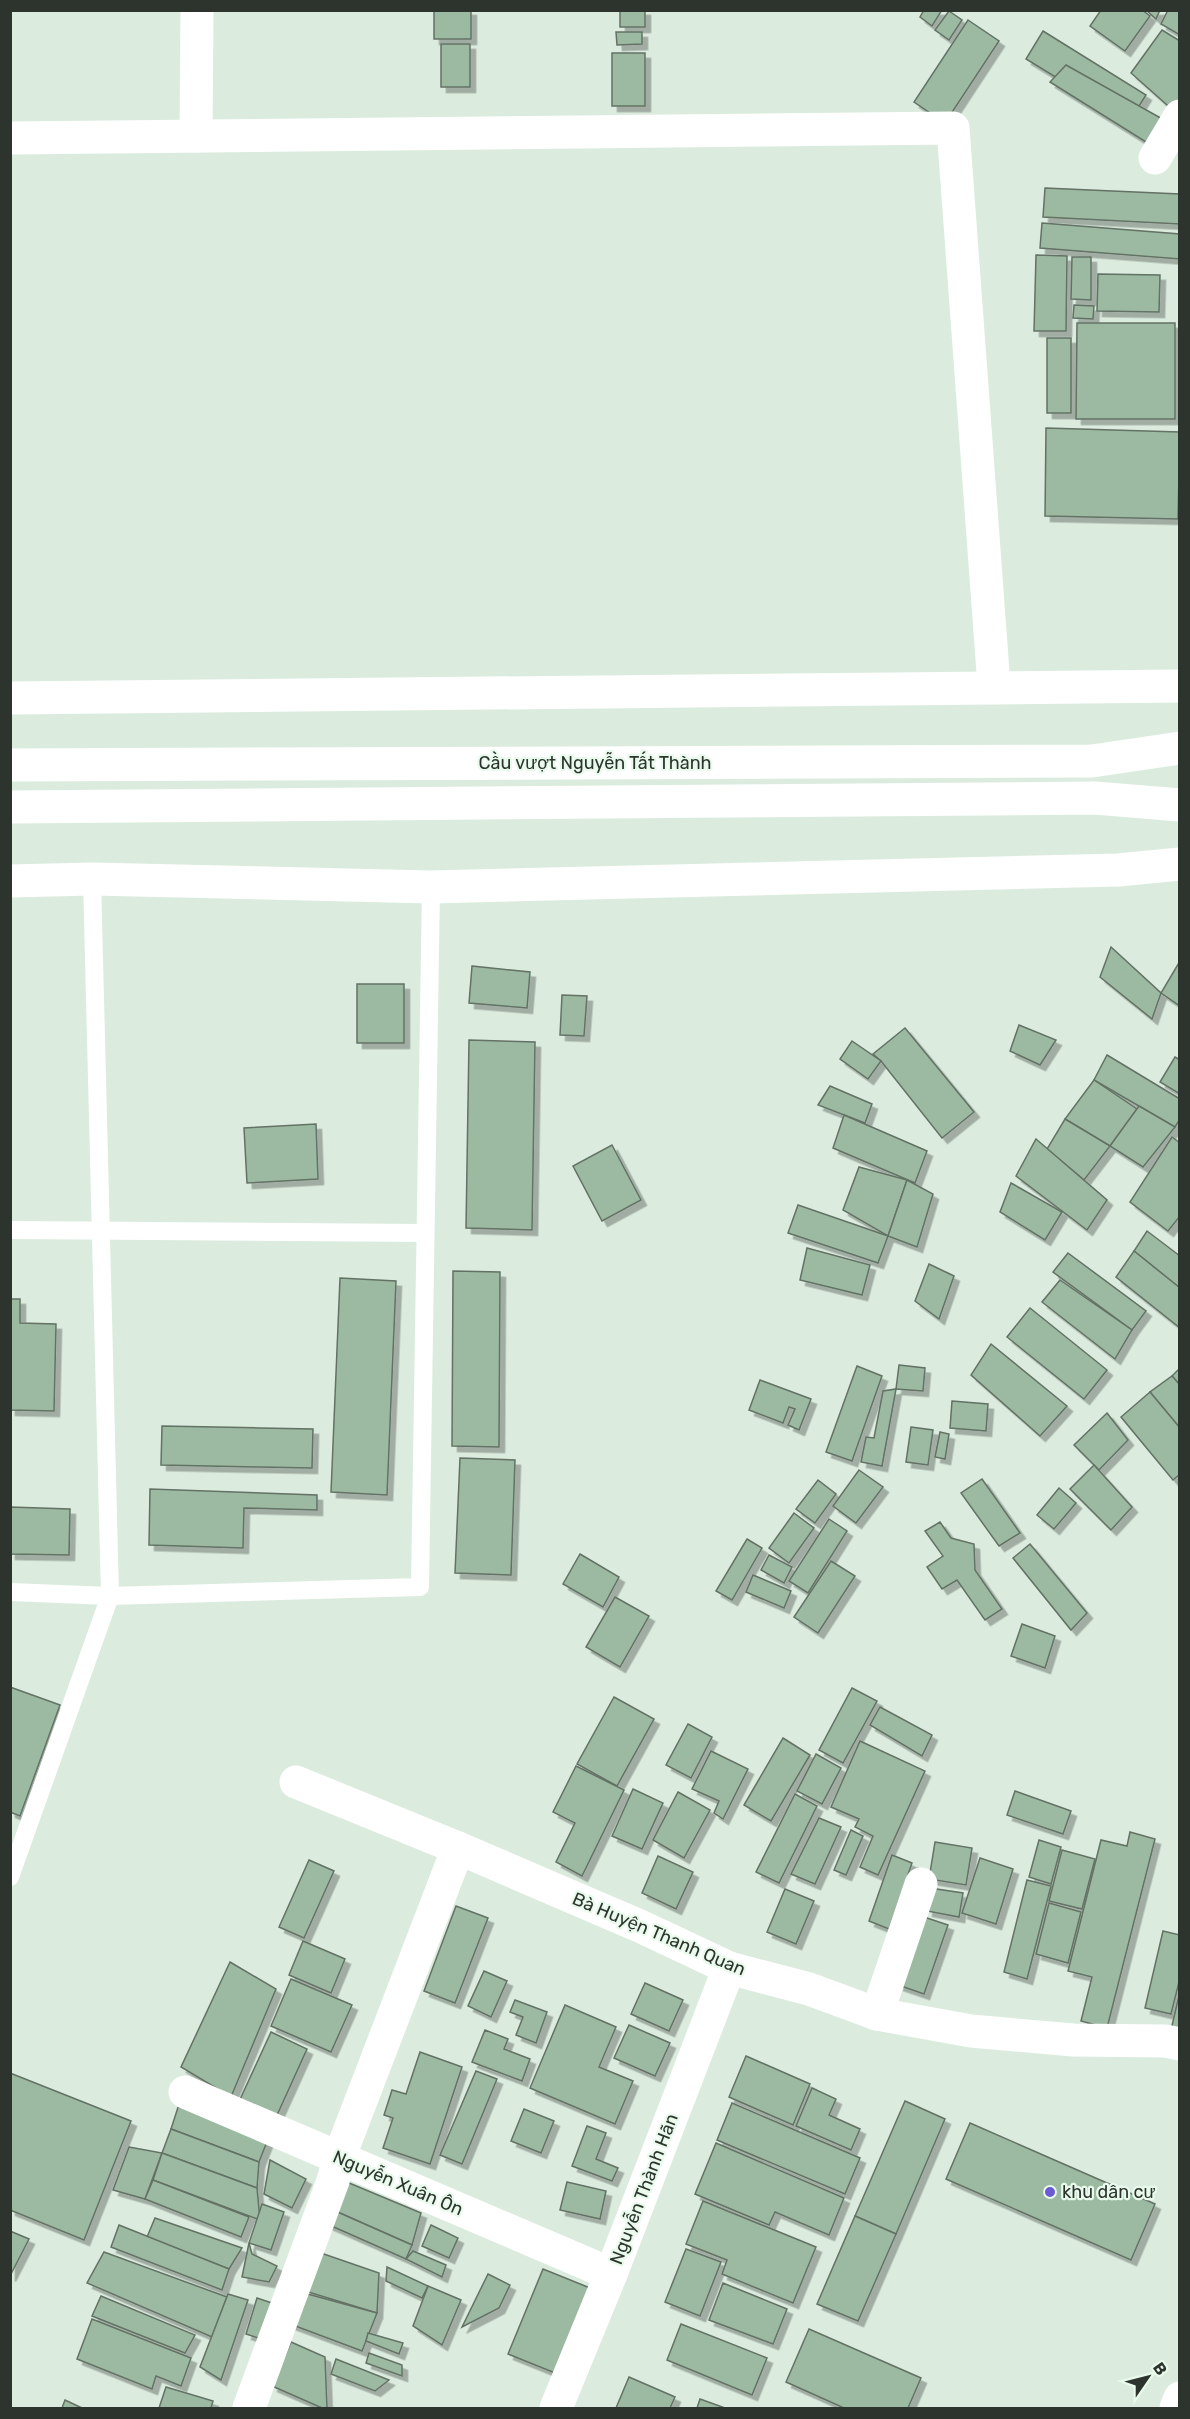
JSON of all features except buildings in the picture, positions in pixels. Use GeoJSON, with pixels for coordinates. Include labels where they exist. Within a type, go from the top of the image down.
{"type":"FeatureCollection","features":[{"type":"Feature","properties":{"kind":"main road"},"geometry":{"type":"LineString","coordinates":[[196,136],[197,10]]}},
{"type":"Feature","properties":{"kind":"main road"},"geometry":{"type":"LineString","coordinates":[[1155,158],[1179,116]]}},
{"type":"Feature","properties":{"kind":"main road"},"geometry":{"type":"LineString","coordinates":[[10,138],[953,128],[994,686]]}},
{"type":"Feature","properties":{"kind":"main road"},"geometry":{"type":"LineString","coordinates":[[10,698],[994,686],[1179,686]]}},
{"type":"Feature","properties":{"kind":"main road","name":"Cầu vượt Nguyễn Tất Thành"},"geometry":{"type":"LineString","coordinates":[[10,765],[1092,761],[1179,748]]}},
{"type":"Feature","properties":{"kind":"main road"},"geometry":{"type":"LineString","coordinates":[[10,807],[1095,798],[1179,805]]}},
{"type":"Feature","properties":{"kind":"main road"},"geometry":{"type":"LineString","coordinates":[[10,881],[92,879],[431,888],[1107,870],[1179,864]]}},
{"type":"Feature","properties":{"kind":"main road","name":"Bà Huyện Thanh Quan"},"geometry":{"type":"LineString","coordinates":[[296,1782],[642,1927],[729,1968],[809,1989],[878,2014],[971,2031],[1073,2040],[1179,2044]]}},
{"type":"Feature","properties":{"kind":"main road"},"geometry":{"type":"LineString","coordinates":[[249,2409],[329,2192],[339,2158],[458,1848]]}},
{"type":"Feature","properties":{"kind":"main road"},"geometry":{"type":"LineString","coordinates":[[878,2014],[921,1884]]}},
{"type":"Feature","properties":{"kind":"main road","name":"Nguyễn Thành Hãn"},"geometry":{"type":"LineString","coordinates":[[556,2409],[611,2274],[729,1968]]}},
{"type":"Feature","properties":{"kind":"main road","name":"Nguyễn Xuân Ôn"},"geometry":{"type":"LineString","coordinates":[[185,2092],[611,2274]]}},
{"type":"Feature","properties":{"kind":"main road"},"geometry":{"type":"LineString","coordinates":[[1176,2409],[1179,2398]]}},
{"type":"Feature","properties":{"kind":"lane"},"geometry":{"type":"LineString","coordinates":[[10,1877],[110,1596],[92,879]]}},
{"type":"Feature","properties":{"kind":"lane"},"geometry":{"type":"LineString","coordinates":[[10,1592],[110,1596],[420,1587],[431,888]]}},
{"type":"Feature","properties":{"kind":"lane"},"geometry":{"type":"LineString","coordinates":[[10,1230],[425,1233]]}},
{"type":"Feature","properties":{"kind":"place","name":"khu dân cư"},"geometry":{"type":"Point","coordinates":[1050,2192]}}]}
